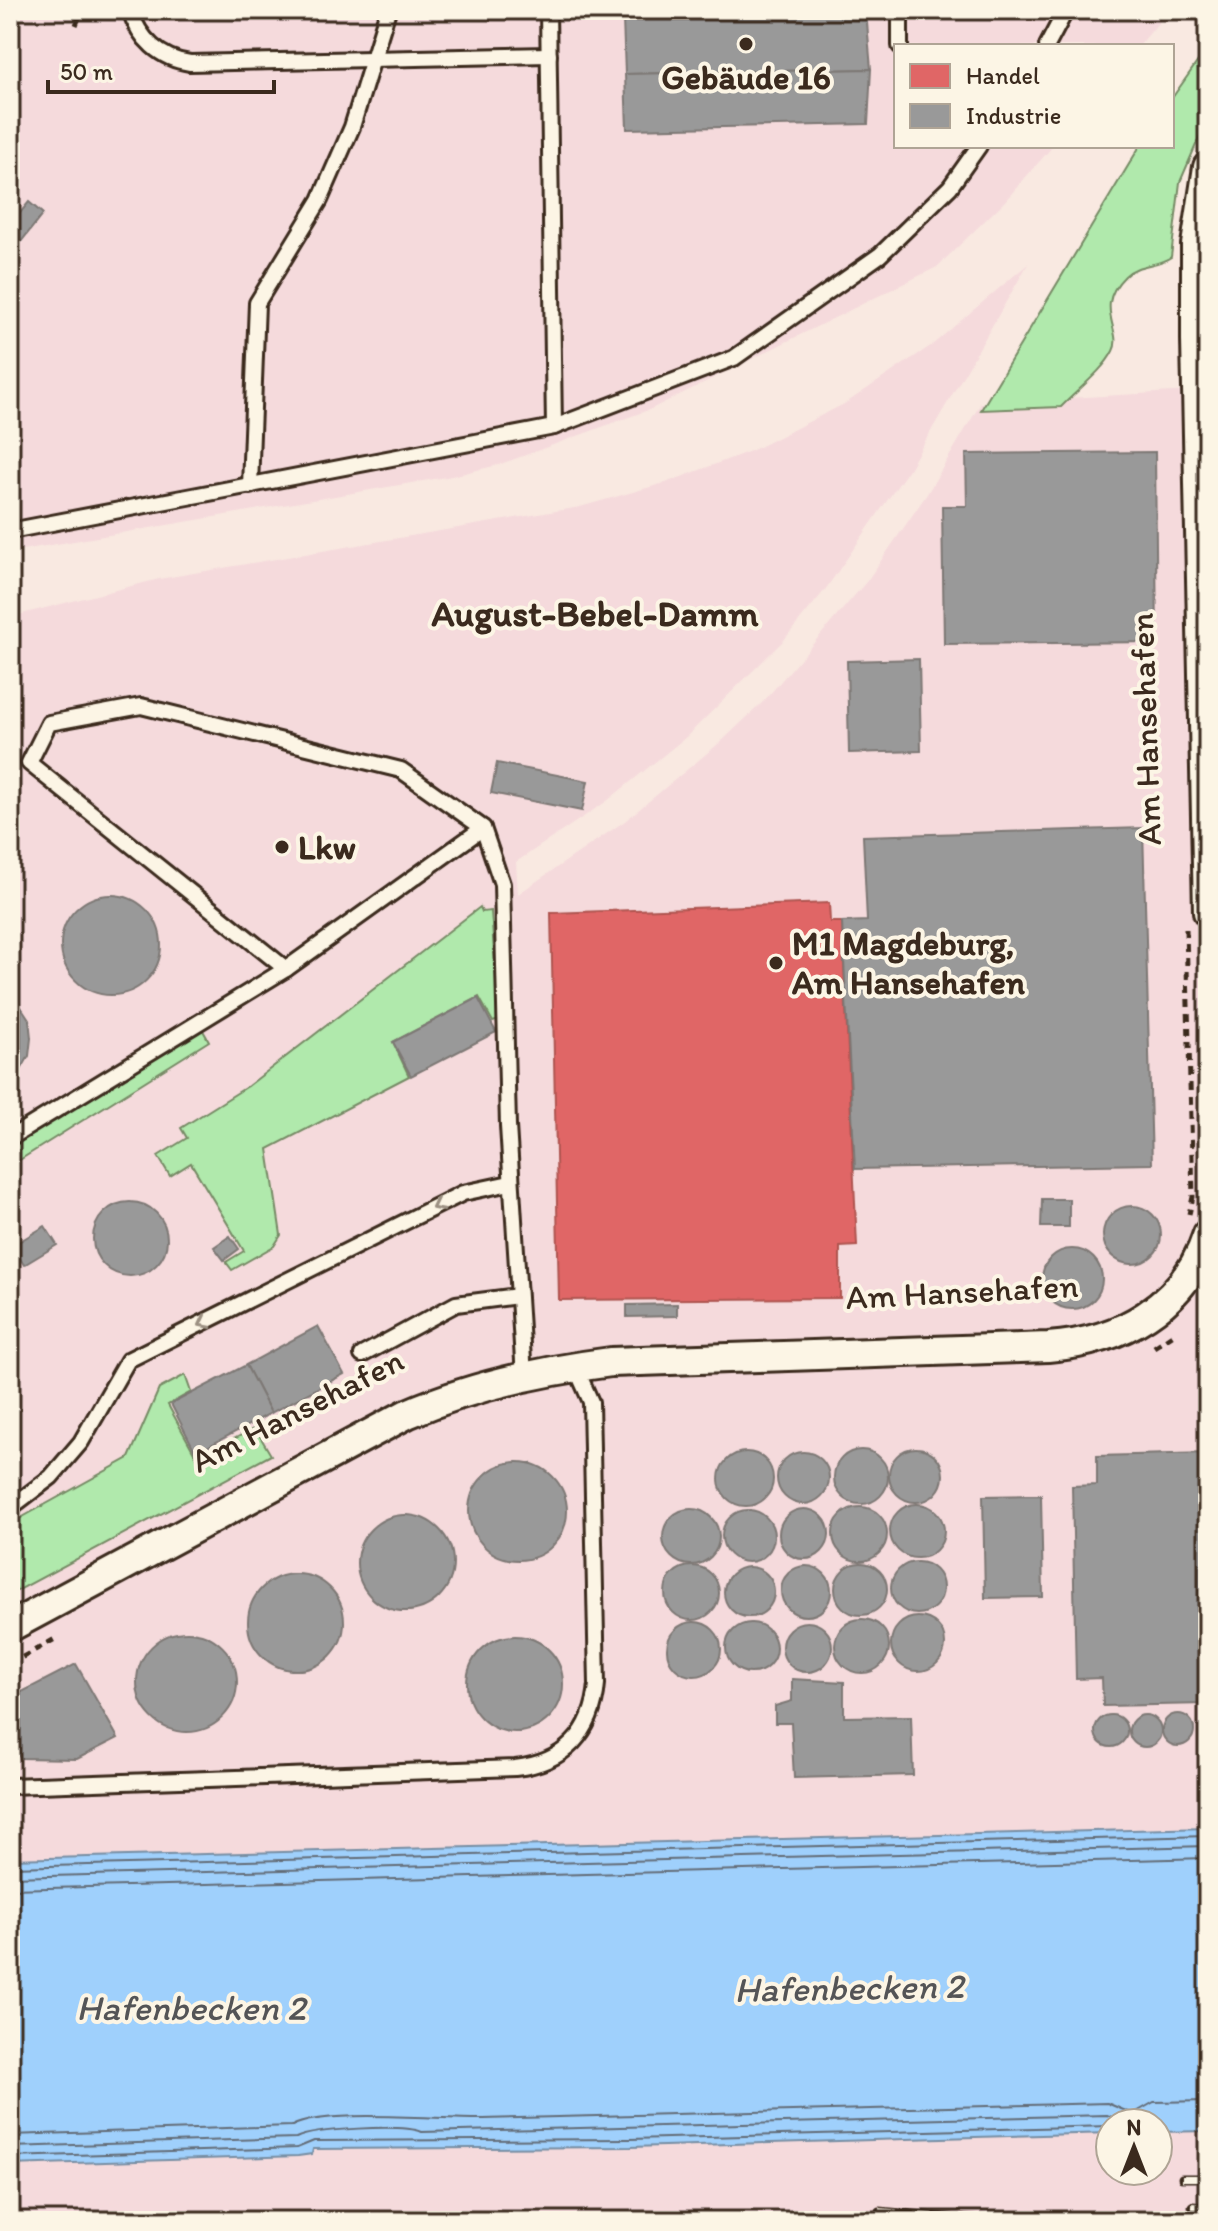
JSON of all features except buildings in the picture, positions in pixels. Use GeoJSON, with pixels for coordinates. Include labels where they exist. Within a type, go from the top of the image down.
{"type":"FeatureCollection","features":[{"type":"Feature","properties":{"kind":"street","name":"Am Hansehafen"},"geometry":{"type":"LineString","coordinates":[[1197,919],[1196,245],[1208,167]]}},
{"type":"Feature","properties":{"kind":"street","name":"Am Hansehafen"},"geometry":{"type":"LineString","coordinates":[[10,1627],[407,1414],[465,1391],[575,1366],[638,1360],[1076,1344],[1112,1334],[1157,1310],[1189,1275],[1197,1229]]}},
{"type":"Feature","properties":{"kind":"lane"},"geometry":{"type":"LineString","coordinates":[[130,10],[152,46],[183,62],[549,55]]}},
{"type":"Feature","properties":{"kind":"lane"},"geometry":{"type":"LineString","coordinates":[[250,486],[257,303],[320,200],[352,127],[388,10]]}},
{"type":"Feature","properties":{"kind":"lane"},"geometry":{"type":"LineString","coordinates":[[548,10],[554,427]]}},
{"type":"Feature","properties":{"kind":"lane"},"geometry":{"type":"LineString","coordinates":[[900,10],[900,44]]}},
{"type":"Feature","properties":{"kind":"lane"},"geometry":{"type":"LineString","coordinates":[[1048,44],[1066,10]]}},
{"type":"Feature","properties":{"kind":"lane"},"geometry":{"type":"LineString","coordinates":[[10,531],[554,427],[734,358],[880,255],[950,187],[978,148]]}},
{"type":"Feature","properties":{"kind":"lane"},"geometry":{"type":"LineString","coordinates":[[286,969],[29,763],[49,723],[141,706],[401,770],[483,828],[502,884],[510,1183],[524,1376]]}},
{"type":"Feature","properties":{"kind":"lane"},"geometry":{"type":"LineString","coordinates":[[10,1138],[286,969],[483,828]]}},
{"type":"Feature","properties":{"kind":"lane"},"geometry":{"type":"LineString","coordinates":[[10,1508],[51,1477],[81,1442],[128,1360],[463,1193],[510,1183]]}},
{"type":"Feature","properties":{"kind":"lane"},"geometry":{"type":"LineString","coordinates":[[362,1355],[456,1304],[518,1296]]}},
{"type":"Feature","properties":{"kind":"lane"},"geometry":{"type":"LineString","coordinates":[[10,1786],[515,1768],[544,1763],[566,1750],[591,1719],[597,1684],[591,1402],[575,1366]]}},
{"type":"Feature","properties":{"kind":"path"},"geometry":{"type":"LineString","coordinates":[[76,25],[82,10]]}},
{"type":"Feature","properties":{"kind":"path"},"geometry":{"type":"LineString","coordinates":[[1197,919],[1193,1197],[1197,1229]]}},
{"type":"Feature","properties":{"kind":"shaded area"},"geometry":{"type":"Polygon","coordinates":[[[10,10],[1169,10],[1141,44],[894,44],[894,148],[1051,148],[1004,202],[937,267],[651,409],[498,465],[452,476],[10,552],[10,10]]]}},
{"type":"Feature","properties":{"kind":"shaded area"},"geometry":{"type":"Polygon","coordinates":[[[1028,264],[909,469],[825,590],[783,641],[686,737],[607,801],[516,862],[518,894],[625,821],[723,740],[763,702],[867,581],[927,494],[981,403],[1208,390],[1208,1828],[10,1859],[10,617],[159,579],[580,507],[668,482],[753,450],[846,403],[932,345],[1028,264]]]}},
{"type":"Feature","properties":{"kind":"shaded area"},"geometry":{"type":"Polygon","coordinates":[[[1208,2131],[1208,2221],[10,2221],[10,2165],[298,2156],[312,2154],[312,2149],[631,2147],[1094,2133],[1094,2187],[1174,2187],[1174,2132],[1208,2131]]]}},
{"type":"Feature","properties":{"kind":"green space"},"geometry":{"type":"Polygon","coordinates":[[[1208,47],[1208,117],[1180,182],[1171,257],[1130,272],[1115,288],[1110,309],[1115,335],[1113,351],[1096,373],[1061,407],[981,410],[1139,148],[1174,148],[1174,95],[1208,47]]]}},
{"type":"Feature","properties":{"kind":"green space"},"geometry":{"type":"Polygon","coordinates":[[[480,907],[482,912],[491,911],[499,1020],[493,1022],[479,997],[393,1042],[409,1076],[268,1149],[281,1235],[274,1246],[232,1270],[226,1262],[244,1251],[191,1163],[170,1176],[158,1156],[187,1138],[181,1128],[248,1086],[480,907]]]}},
{"type":"Feature","properties":{"kind":"green space"},"geometry":{"type":"Polygon","coordinates":[[[201,1027],[209,1041],[10,1166],[10,1148],[201,1027]]]}},
{"type":"Feature","properties":{"kind":"green space"},"geometry":{"type":"Polygon","coordinates":[[[185,1375],[191,1392],[168,1405],[197,1458],[255,1428],[271,1455],[17,1591],[10,1578],[10,1524],[129,1458],[159,1389],[185,1375]]]}},
{"type":"Feature","properties":{"kind":"water","name":"Hafenbecken 2"},"geometry":{"type":"Polygon","coordinates":[[[1208,1828],[1208,2131],[1174,2132],[1174,2107],[1094,2107],[1094,2133],[631,2147],[313,2149],[312,2154],[298,2156],[10,2165],[10,1859],[1208,1828]]]}},
{"type":"Feature","properties":{"kind":"railway"},"geometry":{"type":"LineString","coordinates":[[1182,2178],[1208,2178]]}},
{"type":"Feature","properties":{"kind":"railway"},"geometry":{"type":"LineString","coordinates":[[1192,2206],[1208,2207]]}},
{"type":"Feature","properties":{"kind":"railway"},"geometry":{"type":"LineString","coordinates":[[879,2211],[994,2221]]}},
{"type":"Feature","properties":{"kind":"place","name":"Gebäude 16"},"geometry":{"type":"Point","coordinates":[746,44]}},
{"type":"Feature","properties":{"kind":"place","name":"Lkw"},"geometry":{"type":"Point","coordinates":[282,847]}},
{"type":"Feature","properties":{"kind":"place","name":"M1 Magdeburg, Am Hansehafen"},"geometry":{"type":"Point","coordinates":[776,963]}},
{"type":"Feature","properties":{"kind":"district","name":"August-Bebel-Damm"},"geometry":{"type":"Point","coordinates":[595,613]}}]}
